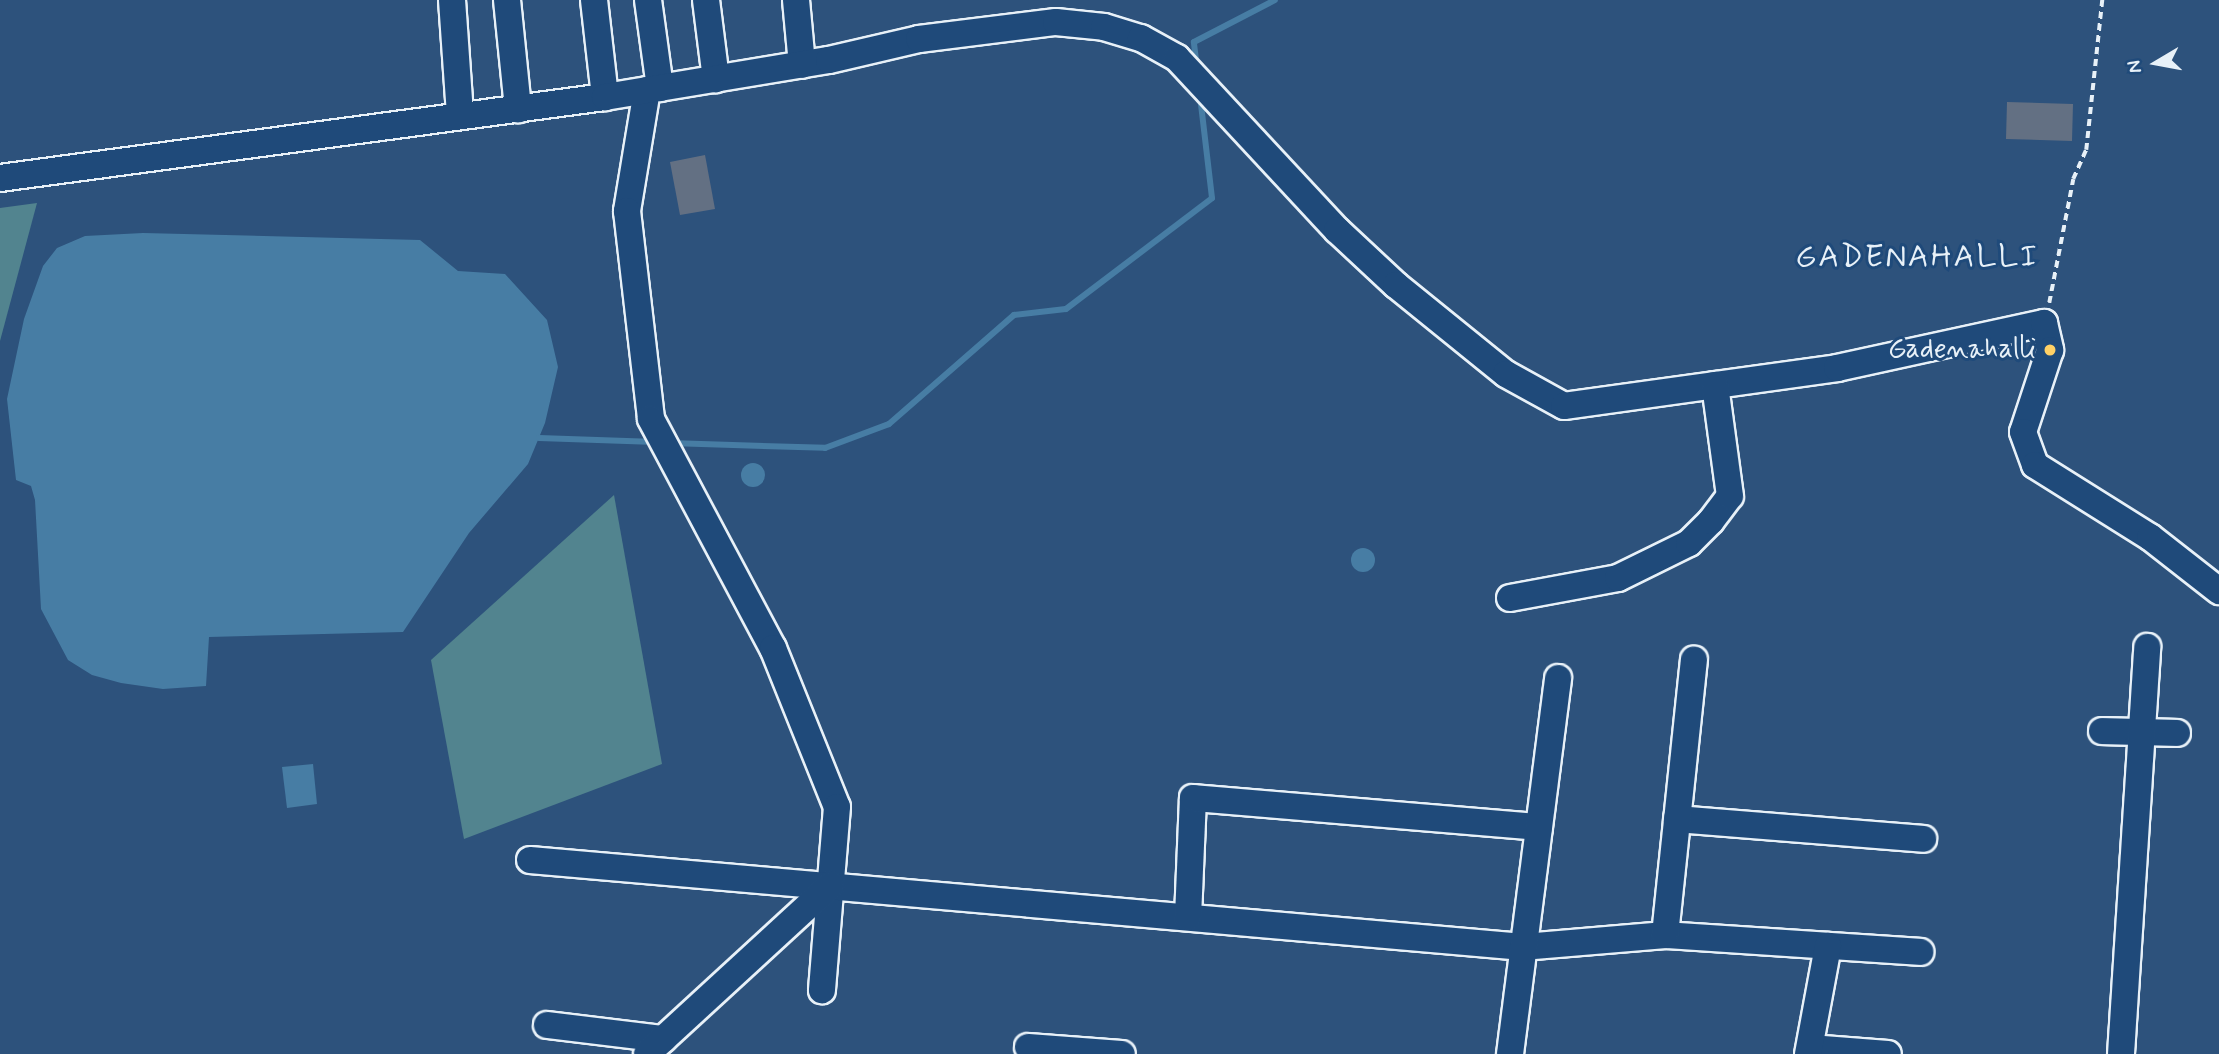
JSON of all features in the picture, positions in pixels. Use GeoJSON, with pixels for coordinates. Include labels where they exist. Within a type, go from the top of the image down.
{"type":"FeatureCollection","features":[{"type":"Feature","properties":{"kind":"street"},"geometry":{"type":"LineString","coordinates":[[452,0],[460,115]]}},
{"type":"Feature","properties":{"kind":"street"},"geometry":{"type":"LineString","coordinates":[[507,0],[518,109]]}},
{"type":"Feature","properties":{"kind":"street"},"geometry":{"type":"LineString","coordinates":[[594,0],[606,97]]}},
{"type":"Feature","properties":{"kind":"street"},"geometry":{"type":"LineString","coordinates":[[648,0],[654,89],[627,211],[651,419],[773,648],[837,807],[822,990]]}},
{"type":"Feature","properties":{"kind":"street"},"geometry":{"type":"LineString","coordinates":[[706,0],[716,79]]}},
{"type":"Feature","properties":{"kind":"street"},"geometry":{"type":"LineString","coordinates":[[796,0],[802,65]]}},
{"type":"Feature","properties":{"kind":"street"},"geometry":{"type":"LineString","coordinates":[[0,178],[606,97],[802,65],[919,40],[1056,22],[1104,27],[1141,38],[1177,58],[1337,230],[1396,285],[1540,397],[1564,406],[1837,368],[2044,323],[2050,350],[2023,432],[2035,465],[2150,537],[2219,591]]}},
{"type":"Feature","properties":{"kind":"street"},"geometry":{"type":"LineString","coordinates":[[1510,598],[1618,578],[1689,543],[1711,521],[1730,496],[1715,385]]}},
{"type":"Feature","properties":{"kind":"street"},"geometry":{"type":"LineString","coordinates":[[2120,1054],[2147,647]]}},
{"type":"Feature","properties":{"kind":"street"},"geometry":{"type":"LineString","coordinates":[[1665,935],[1694,660]]}},
{"type":"Feature","properties":{"kind":"street"},"geometry":{"type":"LineString","coordinates":[[1510,1054],[1558,678]]}},
{"type":"Feature","properties":{"kind":"street"},"geometry":{"type":"LineString","coordinates":[[2102,731],[2178,733]]}},
{"type":"Feature","properties":{"kind":"street"},"geometry":{"type":"LineString","coordinates":[[1188,917],[1193,798],[1539,827]]}},
{"type":"Feature","properties":{"kind":"street"},"geometry":{"type":"LineString","coordinates":[[1677,819],[1923,839]]}},
{"type":"Feature","properties":{"kind":"street"},"geometry":{"type":"LineString","coordinates":[[530,860],[1524,947],[1665,935],[1920,952]]}},
{"type":"Feature","properties":{"kind":"street"},"geometry":{"type":"LineString","coordinates":[[547,1025],[655,1047],[831,885]]}},
{"type":"Feature","properties":{"kind":"street"},"geometry":{"type":"LineString","coordinates":[[1828,946],[1809,1051],[1888,1054]]}},
{"type":"Feature","properties":{"kind":"street"},"geometry":{"type":"LineString","coordinates":[[1028,1047],[1122,1054]]}},
{"type":"Feature","properties":{"kind":"path"},"geometry":{"type":"LineString","coordinates":[[2044,323],[2060,260],[2073,179],[2086,150],[2102,0]]}},
{"type":"Feature","properties":{"kind":"green space"},"geometry":{"type":"Polygon","coordinates":[[[37,203],[0,341],[0,208],[37,203]]]}},
{"type":"Feature","properties":{"kind":"green space"},"geometry":{"type":"Polygon","coordinates":[[[614,495],[662,764],[464,839],[431,660],[614,495]]]}},
{"type":"Feature","properties":{"kind":"water"},"geometry":{"type":"Polygon","coordinates":[[[143,233],[420,240],[458,271],[505,274],[547,320],[558,367],[545,423],[528,464],[469,533],[403,632],[209,637],[206,686],[163,689],[121,683],[92,675],[68,660],[41,609],[35,500],[31,486],[16,480],[7,399],[24,319],[43,266],[57,248],[85,236],[143,233]]]}},
{"type":"Feature","properties":{"kind":"water"},"geometry":{"type":"Polygon","coordinates":[[[753,463],[761,467],[765,475],[761,483],[753,487],[745,483],[741,475],[745,467],[753,463]]]}},
{"type":"Feature","properties":{"kind":"water"},"geometry":{"type":"Polygon","coordinates":[[[1363,548],[1372,551],[1375,560],[1372,569],[1363,572],[1354,569],[1351,560],[1354,551],[1363,548]]]}},
{"type":"Feature","properties":{"kind":"water"},"geometry":{"type":"Polygon","coordinates":[[[313,764],[317,804],[287,808],[282,767],[313,764]]]}},
{"type":"Feature","properties":{"kind":"building"},"geometry":{"type":"Polygon","coordinates":[[[2007,102],[2073,104],[2072,141],[2006,139],[2007,102]]]}},
{"type":"Feature","properties":{"kind":"building"},"geometry":{"type":"Polygon","coordinates":[[[705,155],[715,209],[680,215],[670,162],[705,155]]]}},
{"type":"Feature","properties":{"kind":"waterway"},"geometry":{"type":"LineString","coordinates":[[1197,68],[1194,42],[1275,0]]}},
{"type":"Feature","properties":{"kind":"waterway"},"geometry":{"type":"LineString","coordinates":[[670,443],[825,448],[889,424],[1014,315],[1066,309],[1212,198],[1200,96]]}},
{"type":"Feature","properties":{"kind":"waterway"},"geometry":{"type":"LineString","coordinates":[[539,438],[656,442]]}},
{"type":"Feature","properties":{"kind":"place","name":"Gadenahalli"},"geometry":{"type":"Point","coordinates":[2050,350]}},
{"type":"Feature","properties":{"kind":"district","name":"GADENAHALLI"},"geometry":{"type":"Point","coordinates":[1917,257]}}]}
